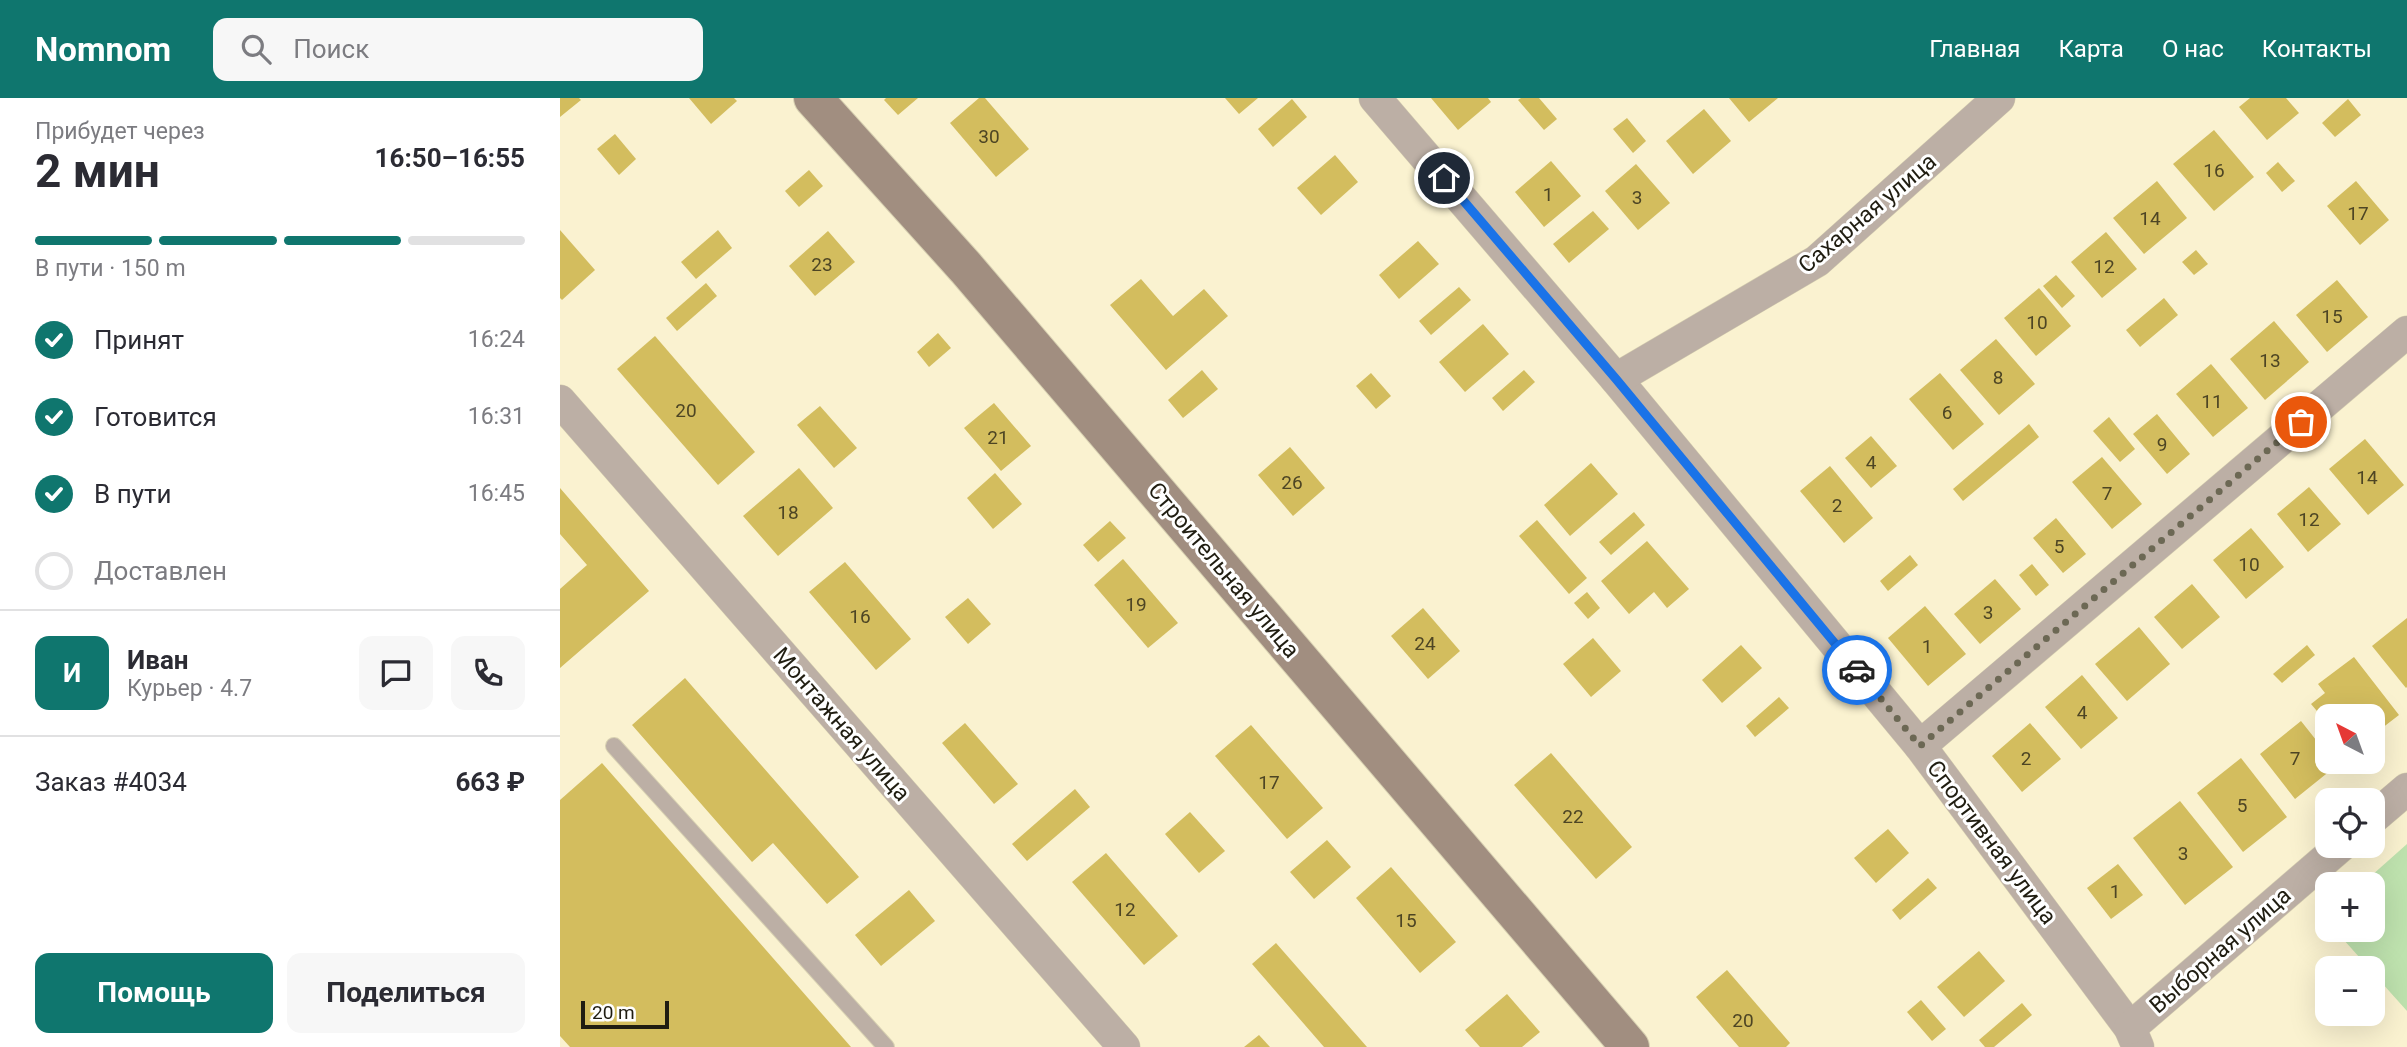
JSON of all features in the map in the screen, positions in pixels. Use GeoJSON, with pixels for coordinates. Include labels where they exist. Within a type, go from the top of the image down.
{"type":"FeatureCollection","features":[{"type":"Feature","properties":{"kind":"street","name":"Строительная улица"},"geometry":{"type":"LineString","coordinates":[[813,98],[966,268],[1630,1047]]}},
{"type":"Feature","properties":{"kind":"street","name":"Спортивная улица"},"geometry":{"type":"LineString","coordinates":[[1375,98],[1616,379],[1920,746],[2134,1037]]}},
{"type":"Feature","properties":{"kind":"street","name":"Сахарная улица"},"geometry":{"type":"LineString","coordinates":[[1616,379],[1816,261],[1999,98]]}},
{"type":"Feature","properties":{"kind":"street"},"geometry":{"type":"LineString","coordinates":[[1920,746],[2407,332]]}},
{"type":"Feature","properties":{"kind":"street","name":"Монтажная улица"},"geometry":{"type":"LineString","coordinates":[[560,401],[1124,1047]]}},
{"type":"Feature","properties":{"kind":"street"},"geometry":{"type":"LineString","coordinates":[[2385,808],[2407,789]]}},
{"type":"Feature","properties":{"kind":"street","name":"Выборная улица"},"geometry":{"type":"LineString","coordinates":[[2134,1037],[2328,858]]}},
{"type":"Feature","properties":{"kind":"lane"},"geometry":{"type":"LineString","coordinates":[[614,747],[886,1047]]}},
{"type":"Feature","properties":{"kind":"green space"},"geometry":{"type":"Polygon","coordinates":[[[2407,844],[2407,1011],[2385,986],[2385,956],[2358,956],[2346,942],[2385,942],[2385,872],[2376,872],[2407,844]]]}},
{"type":"Feature","properties":{"kind":"building"},"geometry":{"type":"Polygon","coordinates":[[[560,98],[579,98],[581,100],[560,117],[560,98]]]}},
{"type":"Feature","properties":{"kind":"building"},"geometry":{"type":"Polygon","coordinates":[[[689,98],[734,98],[737,101],[711,124],[689,98]]]}},
{"type":"Feature","properties":{"kind":"building"},"geometry":{"type":"Polygon","coordinates":[[[918,98],[898,115],[884,100],[918,98]]]}},
{"type":"Feature","properties":{"kind":"building"},"geometry":{"type":"Polygon","coordinates":[[[979,98],[985,98],[1029,149],[996,177],[950,123],[979,98]]]}},
{"type":"Feature","properties":{"kind":"building"},"geometry":{"type":"Polygon","coordinates":[[[1225,98],[1258,98],[1239,114],[1225,98]]]}},
{"type":"Feature","properties":{"kind":"building"},"geometry":{"type":"Polygon","coordinates":[[[1431,98],[1488,98],[1491,102],[1458,130],[1431,98]]]}},
{"type":"Feature","properties":{"kind":"building"},"geometry":{"type":"Polygon","coordinates":[[[1539,98],[1557,119],[1544,130],[1518,100],[1539,98]]]}},
{"type":"Feature","properties":{"kind":"building"},"geometry":{"type":"Polygon","coordinates":[[[1729,98],[1778,98],[1749,122],[1729,98]]]}},
{"type":"Feature","properties":{"kind":"building"},"geometry":{"type":"Polygon","coordinates":[[[2250,98],[2286,98],[2299,113],[2267,140],[2239,107],[2250,98]]]}},
{"type":"Feature","properties":{"kind":"building"},"geometry":{"type":"Polygon","coordinates":[[[1292,99],[1307,117],[1273,147],[1258,129],[1292,99]]]}},
{"type":"Feature","properties":{"kind":"building"},"geometry":{"type":"Polygon","coordinates":[[[2348,99],[2361,115],[2335,137],[2322,123],[2348,99]]]}},
{"type":"Feature","properties":{"kind":"building"},"geometry":{"type":"Polygon","coordinates":[[[1704,109],[1731,141],[1693,174],[1666,141],[1704,109]]]}},
{"type":"Feature","properties":{"kind":"building"},"geometry":{"type":"Polygon","coordinates":[[[1627,118],[1646,141],[1633,153],[1613,129],[1627,118]]]}},
{"type":"Feature","properties":{"kind":"building"},"geometry":{"type":"Polygon","coordinates":[[[2214,130],[2254,177],[2214,211],[2173,164],[2214,130]]]}},
{"type":"Feature","properties":{"kind":"building"},"geometry":{"type":"Polygon","coordinates":[[[615,134],[636,159],[619,175],[597,149],[615,134]]]}},
{"type":"Feature","properties":{"kind":"building"},"geometry":{"type":"Polygon","coordinates":[[[1335,155],[1358,182],[1321,215],[1297,188],[1335,155]]]}},
{"type":"Feature","properties":{"kind":"building"},"geometry":{"type":"Polygon","coordinates":[[[1551,161],[1581,196],[1544,227],[1515,192],[1551,161]]]}},
{"type":"Feature","properties":{"kind":"building"},"geometry":{"type":"Polygon","coordinates":[[[2278,162],[2295,181],[2282,192],[2266,173],[2278,162]]]}},
{"type":"Feature","properties":{"kind":"building"},"geometry":{"type":"Polygon","coordinates":[[[1636,164],[1670,203],[1638,230],[1605,191],[1636,164]]]}},
{"type":"Feature","properties":{"kind":"building"},"geometry":{"type":"Polygon","coordinates":[[[809,170],[823,186],[799,207],[785,191],[809,170]]]}},
{"type":"Feature","properties":{"kind":"building"},"geometry":{"type":"Polygon","coordinates":[[[2157,181],[2187,218],[2144,254],[2113,218],[2157,181]]]}},
{"type":"Feature","properties":{"kind":"building"},"geometry":{"type":"Polygon","coordinates":[[[2356,181],[2389,220],[2360,245],[2327,206],[2356,181]]]}},
{"type":"Feature","properties":{"kind":"building"},"geometry":{"type":"Polygon","coordinates":[[[1593,211],[1609,229],[1569,263],[1553,244],[1593,211]]]}},
{"type":"Feature","properties":{"kind":"building"},"geometry":{"type":"Polygon","coordinates":[[[560,230],[595,270],[562,300],[560,298],[560,230]]]}},
{"type":"Feature","properties":{"kind":"building"},"geometry":{"type":"Polygon","coordinates":[[[718,230],[732,248],[696,279],[681,262],[718,230]]]}},
{"type":"Feature","properties":{"kind":"building"},"geometry":{"type":"Polygon","coordinates":[[[828,231],[855,262],[815,296],[789,266],[828,231]]]}},
{"type":"Feature","properties":{"kind":"building"},"geometry":{"type":"Polygon","coordinates":[[[2106,232],[2137,269],[2102,298],[2071,262],[2106,232]]]}},
{"type":"Feature","properties":{"kind":"building"},"geometry":{"type":"Polygon","coordinates":[[[1418,241],[1439,264],[1399,299],[1379,275],[1418,241]]]}},
{"type":"Feature","properties":{"kind":"building"},"geometry":{"type":"Polygon","coordinates":[[[2196,250],[2208,264],[2194,275],[2182,262],[2196,250]]]}},
{"type":"Feature","properties":{"kind":"building"},"geometry":{"type":"Polygon","coordinates":[[[2056,275],[2075,296],[2062,308],[2043,286],[2056,275]]]}},
{"type":"Feature","properties":{"kind":"building"},"geometry":{"type":"Polygon","coordinates":[[[1141,279],[1173,316],[1204,289],[1228,316],[1166,370],[1110,305],[1141,279]]]}},
{"type":"Feature","properties":{"kind":"building"},"geometry":{"type":"Polygon","coordinates":[[[2337,280],[2368,317],[2327,352],[2296,315],[2337,280]]]}},
{"type":"Feature","properties":{"kind":"building"},"geometry":{"type":"Polygon","coordinates":[[[706,283],[717,296],[677,331],[666,318],[706,283]]]}},
{"type":"Feature","properties":{"kind":"building"},"geometry":{"type":"Polygon","coordinates":[[[1459,287],[1471,300],[1431,335],[1419,321],[1459,287]]]}},
{"type":"Feature","properties":{"kind":"building"},"geometry":{"type":"Polygon","coordinates":[[[2039,288],[2071,326],[2036,356],[2004,318],[2039,288]]]}},
{"type":"Feature","properties":{"kind":"building"},"geometry":{"type":"Polygon","coordinates":[[[2164,298],[2178,315],[2140,347],[2126,330],[2164,298]]]}},
{"type":"Feature","properties":{"kind":"building"},"geometry":{"type":"Polygon","coordinates":[[[2274,321],[2309,362],[2265,400],[2230,359],[2274,321]]]}},
{"type":"Feature","properties":{"kind":"building"},"geometry":{"type":"Polygon","coordinates":[[[1483,324],[1509,354],[1465,392],[1439,362],[1483,324]]]}},
{"type":"Feature","properties":{"kind":"building"},"geometry":{"type":"Polygon","coordinates":[[[938,333],[951,348],[929,367],[917,352],[938,333]]]}},
{"type":"Feature","properties":{"kind":"building"},"geometry":{"type":"Polygon","coordinates":[[[655,336],[755,452],[718,485],[617,369],[655,336]]]}},
{"type":"Feature","properties":{"kind":"building"},"geometry":{"type":"Polygon","coordinates":[[[1996,339],[2035,384],[1999,415],[1960,370],[1996,339]]]}},
{"type":"Feature","properties":{"kind":"building"},"geometry":{"type":"Polygon","coordinates":[[[2211,364],[2248,408],[2213,437],[2176,394],[2211,364]]]}},
{"type":"Feature","properties":{"kind":"building"},"geometry":{"type":"Polygon","coordinates":[[[1202,370],[1218,389],[1183,418],[1168,400],[1202,370]]]}},
{"type":"Feature","properties":{"kind":"building"},"geometry":{"type":"Polygon","coordinates":[[[1524,370],[1535,382],[1503,411],[1492,398],[1524,370]]]}},
{"type":"Feature","properties":{"kind":"building"},"geometry":{"type":"Polygon","coordinates":[[[1371,373],[1391,396],[1376,409],[1356,386],[1371,373]]]}},
{"type":"Feature","properties":{"kind":"building"},"geometry":{"type":"Polygon","coordinates":[[[1940,373],[1984,424],[1953,450],[1909,399],[1940,373]]]}},
{"type":"Feature","properties":{"kind":"building"},"geometry":{"type":"Polygon","coordinates":[[[994,403],[1031,446],[1001,471],[964,428],[994,403]]]}},
{"type":"Feature","properties":{"kind":"building"},"geometry":{"type":"Polygon","coordinates":[[[820,406],[857,448],[834,468],[797,425],[820,406]]]}},
{"type":"Feature","properties":{"kind":"building"},"geometry":{"type":"Polygon","coordinates":[[[2157,414],[2190,454],[2167,474],[2133,434],[2157,414]]]}},
{"type":"Feature","properties":{"kind":"building"},"geometry":{"type":"Polygon","coordinates":[[[2109,417],[2135,449],[2120,462],[2093,431],[2109,417]]]}},
{"type":"Feature","properties":{"kind":"building"},"geometry":{"type":"Polygon","coordinates":[[[2029,424],[2039,437],[1963,501],[1953,489],[2029,424]]]}},
{"type":"Feature","properties":{"kind":"building"},"geometry":{"type":"Polygon","coordinates":[[[1871,436],[1897,466],[1871,488],[1845,458],[1871,436]]]}},
{"type":"Feature","properties":{"kind":"building"},"geometry":{"type":"Polygon","coordinates":[[[2365,439],[2404,485],[2368,515],[2329,469],[2365,439]]]}},
{"type":"Feature","properties":{"kind":"building"},"geometry":{"type":"Polygon","coordinates":[[[1290,447],[1325,488],[1293,516],[1258,475],[1290,447]]]}},
{"type":"Feature","properties":{"kind":"building"},"geometry":{"type":"Polygon","coordinates":[[[2102,457],[2142,504],[2112,529],[2072,482],[2102,457]]]}},
{"type":"Feature","properties":{"kind":"building"},"geometry":{"type":"Polygon","coordinates":[[[1591,463],[1618,494],[1570,536],[1544,505],[1591,463]]]}},
{"type":"Feature","properties":{"kind":"building"},"geometry":{"type":"Polygon","coordinates":[[[1830,466],[1873,518],[1844,543],[1800,491],[1830,466]]]}},
{"type":"Feature","properties":{"kind":"building"},"geometry":{"type":"Polygon","coordinates":[[[799,468],[833,508],[778,556],[743,516],[799,468]]]}},
{"type":"Feature","properties":{"kind":"building"},"geometry":{"type":"Polygon","coordinates":[[[995,473],[1022,504],[993,529],[967,498],[995,473]]]}},
{"type":"Feature","properties":{"kind":"building"},"geometry":{"type":"Polygon","coordinates":[[[2309,487],[2341,524],[2308,552],[2277,514],[2309,487]]]}},
{"type":"Feature","properties":{"kind":"building"},"geometry":{"type":"Polygon","coordinates":[[[560,488],[649,591],[560,668],[560,589],[587,565],[560,534],[560,488]]]}},
{"type":"Feature","properties":{"kind":"building"},"geometry":{"type":"Polygon","coordinates":[[[1634,512],[1645,525],[1611,555],[1599,542],[1634,512]]]}},
{"type":"Feature","properties":{"kind":"building"},"geometry":{"type":"Polygon","coordinates":[[[2056,518],[2086,554],[2063,573],[2033,538],[2056,518]]]}},
{"type":"Feature","properties":{"kind":"building"},"geometry":{"type":"Polygon","coordinates":[[[1537,520],[1587,578],[1569,594],[1519,536],[1537,520]]]}},
{"type":"Feature","properties":{"kind":"building"},"geometry":{"type":"Polygon","coordinates":[[[1110,521],[1126,538],[1098,562],[1083,545],[1110,521]]]}},
{"type":"Feature","properties":{"kind":"building"},"geometry":{"type":"Polygon","coordinates":[[[2251,528],[2284,567],[2246,599],[2213,560],[2251,528]]]}},
{"type":"Feature","properties":{"kind":"building"},"geometry":{"type":"Polygon","coordinates":[[[1647,541],[1689,589],[1667,608],[1654,592],[1629,614],[1601,581],[1647,541]]]}},
{"type":"Feature","properties":{"kind":"building"},"geometry":{"type":"Polygon","coordinates":[[[1910,555],[1918,565],[1888,591],[1880,581],[1910,555]]]}},
{"type":"Feature","properties":{"kind":"building"},"geometry":{"type":"Polygon","coordinates":[[[1123,559],[1178,623],[1148,648],[1094,585],[1123,559]]]}},
{"type":"Feature","properties":{"kind":"building"},"geometry":{"type":"Polygon","coordinates":[[[845,562],[911,639],[876,670],[809,592],[845,562]]]}},
{"type":"Feature","properties":{"kind":"building"},"geometry":{"type":"Polygon","coordinates":[[[2032,564],[2049,585],[2036,596],[2019,575],[2032,564]]]}},
{"type":"Feature","properties":{"kind":"building"},"geometry":{"type":"Polygon","coordinates":[[[1995,579],[2021,609],[1980,644],[1954,614],[1995,579]]]}},
{"type":"Feature","properties":{"kind":"building"},"geometry":{"type":"Polygon","coordinates":[[[2192,584],[2220,617],[2182,649],[2154,617],[2192,584]]]}},
{"type":"Feature","properties":{"kind":"building"},"geometry":{"type":"Polygon","coordinates":[[[1587,592],[1600,608],[1588,619],[1574,603],[1587,592]]]}},
{"type":"Feature","properties":{"kind":"building"},"geometry":{"type":"Polygon","coordinates":[[[968,598],[991,624],[968,644],[945,617],[968,598]]]}},
{"type":"Feature","properties":{"kind":"building"},"geometry":{"type":"Polygon","coordinates":[[[1925,606],[1966,654],[1928,686],[1888,638],[1925,606]]]}},
{"type":"Feature","properties":{"kind":"building"},"geometry":{"type":"Polygon","coordinates":[[[1423,608],[1460,651],[1428,679],[1391,636],[1423,608]]]}},
{"type":"Feature","properties":{"kind":"building"},"geometry":{"type":"Polygon","coordinates":[[[2407,618],[2407,687],[2406,688],[2372,646],[2407,618]]]}},
{"type":"Feature","properties":{"kind":"building"},"geometry":{"type":"Polygon","coordinates":[[[2139,627],[2170,664],[2127,701],[2095,664],[2139,627]]]}},
{"type":"Feature","properties":{"kind":"building"},"geometry":{"type":"Polygon","coordinates":[[[1593,638],[1621,671],[1591,697],[1563,664],[1593,638]]]}},
{"type":"Feature","properties":{"kind":"building"},"geometry":{"type":"Polygon","coordinates":[[[1741,645],[1762,668],[1722,703],[1702,680],[1741,645]]]}},
{"type":"Feature","properties":{"kind":"building"},"geometry":{"type":"Polygon","coordinates":[[[2307,645],[2315,655],[2282,683],[2273,674],[2307,645]]]}},
{"type":"Feature","properties":{"kind":"building"},"geometry":{"type":"Polygon","coordinates":[[[2354,657],[2399,715],[2385,726],[2385,704],[2315,704],[2315,709],[2311,704],[2325,693],[2318,684],[2354,657]]]}},
{"type":"Feature","properties":{"kind":"building"},"geometry":{"type":"Polygon","coordinates":[[[2082,675],[2118,718],[2081,749],[2045,707],[2082,675]]]}},
{"type":"Feature","properties":{"kind":"building"},"geometry":{"type":"Polygon","coordinates":[[[685,678],[859,877],[827,904],[773,843],[752,862],[632,725],[685,678]]]}},
{"type":"Feature","properties":{"kind":"building"},"geometry":{"type":"Polygon","coordinates":[[[1779,697],[1789,708],[1755,737],[1746,726],[1779,697]]]}},
{"type":"Feature","properties":{"kind":"building"},"geometry":{"type":"Polygon","coordinates":[[[2301,721],[2315,739],[2315,774],[2326,774],[2295,799],[2260,754],[2301,721]]]}},
{"type":"Feature","properties":{"kind":"building"},"geometry":{"type":"Polygon","coordinates":[[[965,723],[1018,784],[994,804],[942,743],[965,723]]]}},
{"type":"Feature","properties":{"kind":"building"},"geometry":{"type":"Polygon","coordinates":[[[2030,723],[2061,759],[2022,792],[1992,756],[2030,723]]]}},
{"type":"Feature","properties":{"kind":"building"},"geometry":{"type":"Polygon","coordinates":[[[1251,725],[1323,808],[1287,839],[1215,756],[1251,725]]]}},
{"type":"Feature","properties":{"kind":"building"},"geometry":{"type":"Polygon","coordinates":[[[1551,753],[1632,847],[1596,879],[1514,785],[1551,753]]]}},
{"type":"Feature","properties":{"kind":"building"},"geometry":{"type":"Polygon","coordinates":[[[2241,758],[2287,817],[2243,852],[2197,793],[2241,758]]]}},
{"type":"Feature","properties":{"kind":"building"},"geometry":{"type":"Polygon","coordinates":[[[602,763],[851,1047],[570,1047],[560,1036],[560,800],[602,763]]]}},
{"type":"Feature","properties":{"kind":"building"},"geometry":{"type":"Polygon","coordinates":[[[1075,789],[1090,807],[1027,861],[1012,844],[1075,789]]]}},
{"type":"Feature","properties":{"kind":"building"},"geometry":{"type":"Polygon","coordinates":[[[2180,801],[2233,867],[2185,905],[2133,838],[2180,801]]]}},
{"type":"Feature","properties":{"kind":"building"},"geometry":{"type":"Polygon","coordinates":[[[1190,812],[1225,851],[1199,873],[1165,834],[1190,812]]]}},
{"type":"Feature","properties":{"kind":"building"},"geometry":{"type":"Polygon","coordinates":[[[1888,829],[1909,853],[1876,883],[1854,858],[1888,829]]]}},
{"type":"Feature","properties":{"kind":"building"},"geometry":{"type":"Polygon","coordinates":[[[1327,840],[1351,867],[1314,899],[1290,872],[1327,840]]]}},
{"type":"Feature","properties":{"kind":"building"},"geometry":{"type":"Polygon","coordinates":[[[1106,853],[1178,936],[1144,965],[1072,882],[1106,853]]]}},
{"type":"Feature","properties":{"kind":"building"},"geometry":{"type":"Polygon","coordinates":[[[2118,864],[2143,895],[2111,919],[2087,888],[2118,864]]]}},
{"type":"Feature","properties":{"kind":"building"},"geometry":{"type":"Polygon","coordinates":[[[1391,867],[1456,942],[1420,973],[1356,898],[1391,867]]]}},
{"type":"Feature","properties":{"kind":"building"},"geometry":{"type":"Polygon","coordinates":[[[1928,878],[1937,888],[1900,920],[1892,910],[1928,878]]]}},
{"type":"Feature","properties":{"kind":"building"},"geometry":{"type":"Polygon","coordinates":[[[909,890],[935,921],[881,966],[855,935],[909,890]]]}},
{"type":"Feature","properties":{"kind":"building"},"geometry":{"type":"Polygon","coordinates":[[[1276,943],[1367,1047],[1324,1047],[1252,964],[1276,943]]]}},
{"type":"Feature","properties":{"kind":"building"},"geometry":{"type":"Polygon","coordinates":[[[1979,951],[2005,981],[1964,1017],[1937,987],[1979,951]]]}},
{"type":"Feature","properties":{"kind":"building"},"geometry":{"type":"Polygon","coordinates":[[[1727,970],[1790,1043],[1786,1047],[1739,1047],[1696,997],[1727,970]]]}},
{"type":"Feature","properties":{"kind":"building"},"geometry":{"type":"Polygon","coordinates":[[[1507,994],[1540,1032],[1522,1047],[1480,1047],[1465,1030],[1507,994]]]}},
{"type":"Feature","properties":{"kind":"building"},"geometry":{"type":"Polygon","coordinates":[[[1921,1000],[1946,1029],[1932,1041],[1907,1012],[1921,1000]]]}},
{"type":"Feature","properties":{"kind":"building"},"geometry":{"type":"Polygon","coordinates":[[[2022,1003],[2032,1015],[1994,1047],[1985,1047],[1979,1040],[2022,1003]]]}},
{"type":"Feature","properties":{"kind":"building"},"geometry":{"type":"Polygon","coordinates":[[[1259,1035],[1270,1047],[1244,1047],[1259,1035]]]}},
{"type":"Feature","properties":{"kind":"way so far"},"geometry":{"type":"LineString","coordinates":[[1857,670],[1920,746],[2301,422]]}},
{"type":"Feature","properties":{"kind":"route"},"geometry":{"type":"LineString","coordinates":[[1444,178],[1616,379],[1857,670]]}}]}
